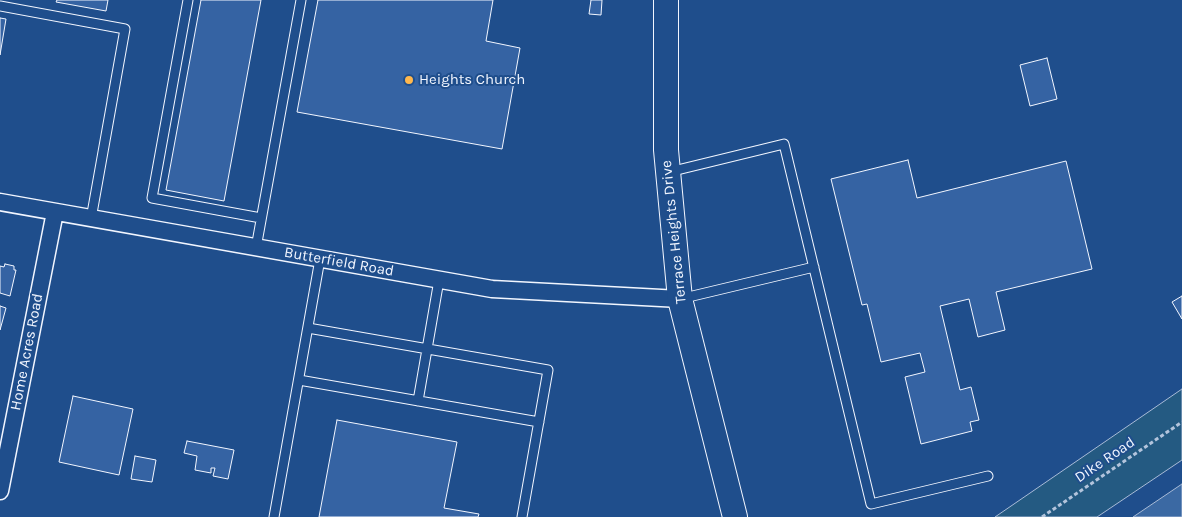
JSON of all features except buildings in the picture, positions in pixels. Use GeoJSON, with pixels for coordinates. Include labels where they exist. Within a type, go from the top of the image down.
{"type":"FeatureCollection","features":[{"type":"Feature","properties":{"kind":"main road","name":"Terrace Heights Drive"},"geometry":{"type":"LineString","coordinates":[[666,0],[666,150],[680,299],[735,517]]}},
{"type":"Feature","properties":{"kind":"street","name":"Butterfield Road"},"geometry":{"type":"LineString","coordinates":[[0,202],[492,289],[680,299]]}},
{"type":"Feature","properties":{"kind":"street","name":"Home Acres Road"},"geometry":{"type":"LineString","coordinates":[[0,491],[55,212]]}},
{"type":"Feature","properties":{"kind":"lane"},"geometry":{"type":"LineString","coordinates":[[188,0],[152,198],[261,218]]}},
{"type":"Feature","properties":{"kind":"lane"},"geometry":{"type":"LineString","coordinates":[[256,248],[301,0]]}},
{"type":"Feature","properties":{"kind":"lane"},"geometry":{"type":"LineString","coordinates":[[0,6],[125,28],[91,219]]}},
{"type":"Feature","properties":{"kind":"lane"},"geometry":{"type":"LineString","coordinates":[[669,172],[784,144],[871,504],[988,476]]}},
{"type":"Feature","properties":{"kind":"lane"},"geometry":{"type":"LineString","coordinates":[[274,517],[320,259]]}},
{"type":"Feature","properties":{"kind":"lane"},"geometry":{"type":"LineString","coordinates":[[680,299],[814,267]]}},
{"type":"Feature","properties":{"kind":"lane"},"geometry":{"type":"LineString","coordinates":[[418,401],[440,280]]}},
{"type":"Feature","properties":{"kind":"lane"},"geometry":{"type":"LineString","coordinates":[[308,328],[548,370],[522,517]]}},
{"type":"Feature","properties":{"kind":"lane"},"geometry":{"type":"LineString","coordinates":[[299,380],[539,422]]}},
{"type":"Feature","properties":{"kind":"path","name":"Dike Road"},"geometry":{"type":"LineString","coordinates":[[1042,517],[1182,422]]}},
{"type":"Feature","properties":{"kind":"shaded area"},"geometry":{"type":"Polygon","coordinates":[[[1182,389],[1182,460],[1097,517],[995,517],[1182,389]]]}},
{"type":"Feature","properties":{"kind":"shaded area"},"geometry":{"type":"Polygon","coordinates":[[[1182,484],[1182,517],[1133,517],[1182,484]]]}},
{"type":"Feature","properties":{"kind":"place","name":"Heights Church"},"geometry":{"type":"Point","coordinates":[409,80]}}]}
